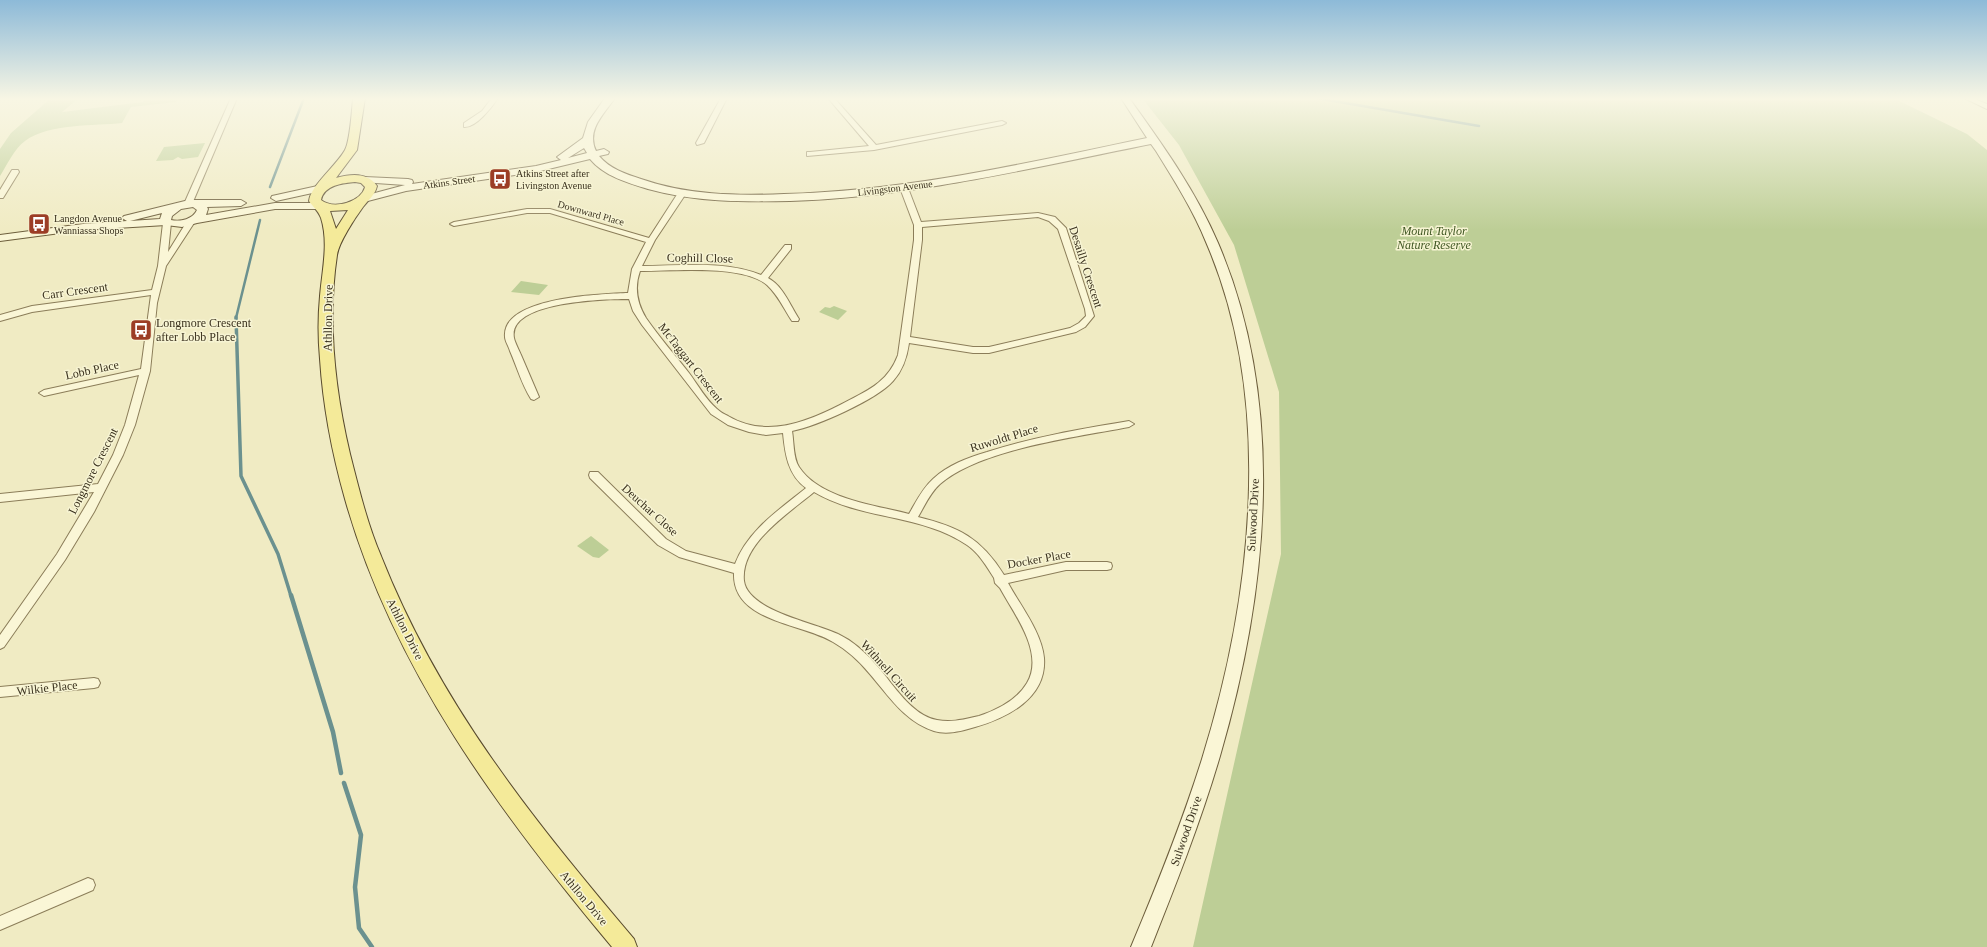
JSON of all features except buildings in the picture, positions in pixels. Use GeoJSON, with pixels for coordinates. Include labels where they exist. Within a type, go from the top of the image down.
{"type":"FeatureCollection","features":[{"type":"Feature","properties":{"kind":"main road"},"geometry":{"type":"LineString","coordinates":[[352,150],[315,198],[315,201],[321,206],[342,207],[363,199],[371,188],[370,184],[364,180],[357,170],[352,150],[353,142]]}},
{"type":"Feature","properties":{"kind":"main road"},"geometry":{"type":"LineString","coordinates":[[322,188],[344,179],[364,180]]}},
{"type":"Feature","properties":{"kind":"main road","name":"Athllon Drive"},"geometry":{"type":"LineString","coordinates":[[331,254],[346,221],[363,199]]}},
{"type":"Feature","properties":{"kind":"main road","name":"Athllon Drive"},"geometry":{"type":"LineString","coordinates":[[321,206],[329,223],[331,254],[327,299],[328,370],[334,414],[347,476],[358,516],[388,595],[419,658],[460,728],[504,794],[554,862],[626,947]]}},
{"type":"Feature","properties":{"kind":"street"},"geometry":{"type":"LineString","coordinates":[[188,205],[215,142]]}},
{"type":"Feature","properties":{"kind":"street"},"geometry":{"type":"LineString","coordinates":[[565,159],[584,142]]}},
{"type":"Feature","properties":{"kind":"street"},"geometry":{"type":"LineString","coordinates":[[589,142],[592,152]]}},
{"type":"Feature","properties":{"kind":"street","name":"Livingston Avenue"},"geometry":{"type":"LineString","coordinates":[[600,142],[602,150],[620,171],[634,181]]}},
{"type":"Feature","properties":{"kind":"street"},"geometry":{"type":"LineString","coordinates":[[869,142],[874,148]]}},
{"type":"Feature","properties":{"kind":"street"},"geometry":{"type":"LineString","coordinates":[[810,154],[874,148],[904,142]]}},
{"type":"Feature","properties":{"kind":"street","name":"Livingston Avenue"},"geometry":{"type":"LineString","coordinates":[[592,152],[602,165],[616,174],[681,195],[723,198],[791,198],[904,188],[1143,142]]}},
{"type":"Feature","properties":{"kind":"street","name":"Sulwood Drive"},"geometry":{"type":"LineString","coordinates":[[1142,947],[1173,867],[1219,731],[1237,651],[1250,572],[1256,481],[1251,384],[1234,302],[1214,245],[1199,213],[1155,142]]}},
{"type":"Feature","properties":{"kind":"street"},"geometry":{"type":"LineString","coordinates":[[1125,146],[1151,151],[1168,161]]}},
{"type":"Feature","properties":{"kind":"street","name":"Atkins Street"},"geometry":{"type":"LineString","coordinates":[[363,199],[406,188],[509,174],[602,150]]}},
{"type":"Feature","properties":{"kind":"street"},"geometry":{"type":"LineString","coordinates":[[565,159],[602,165]]}},
{"type":"Feature","properties":{"kind":"street","name":"Atkins Street"},"geometry":{"type":"LineString","coordinates":[[364,180],[392,183],[411,182],[496,171],[565,159]]}},
{"type":"Feature","properties":{"kind":"street"},"geometry":{"type":"LineString","coordinates":[[0,196],[15,172]]}},
{"type":"Feature","properties":{"kind":"street"},"geometry":{"type":"LineString","coordinates":[[0,238],[82,227],[188,205],[266,200],[322,188]]}},
{"type":"Feature","properties":{"kind":"street","name":"McTaggart Crescent"},"geometry":{"type":"LineString","coordinates":[[681,195],[636,269],[632,289],[637,310],[645,323],[714,412],[725,420],[740,426],[758,430],[787,430],[818,422],[878,390],[890,379],[899,367],[905,339],[918,240],[918,225],[904,188]]}},
{"type":"Feature","properties":{"kind":"street"},"geometry":{"type":"LineString","coordinates":[[167,222],[164,218],[168,213],[188,205],[202,207],[203,212],[192,220]]}},
{"type":"Feature","properties":{"kind":"street"},"geometry":{"type":"LineString","coordinates":[[82,227],[167,222],[178,224],[192,220],[276,206],[321,206]]}},
{"type":"Feature","properties":{"kind":"street","name":"Downward Place"},"geometry":{"type":"LineString","coordinates":[[454,224],[520,212],[550,211],[652,241]]}},
{"type":"Feature","properties":{"kind":"street","name":"Desailly Crescent"},"geometry":{"type":"LineString","coordinates":[[905,339],[973,350],[997,349],[1073,330],[1082,325],[1090,316],[1062,228],[1052,219],[1030,215],[918,225]]}},
{"type":"Feature","properties":{"kind":"street","name":"Longmore Crescent"},"geometry":{"type":"LineString","coordinates":[[162,266],[192,220]]}},
{"type":"Feature","properties":{"kind":"street","name":"Longmore Crescent"},"geometry":{"type":"LineString","coordinates":[[0,644],[4,631],[61,557],[102,487],[130,425],[146,371],[155,292],[162,266],[167,222]]}},
{"type":"Feature","properties":{"kind":"street"},"geometry":{"type":"LineString","coordinates":[[763,278],[788,247]]}},
{"type":"Feature","properties":{"kind":"street","name":"Coghill Close"},"geometry":{"type":"LineString","coordinates":[[636,269],[722,269],[744,272],[763,278],[776,289],[796,319]]}},
{"type":"Feature","properties":{"kind":"street","name":"Carr Crescent"},"geometry":{"type":"LineString","coordinates":[[0,318],[32,309],[155,292]]}},
{"type":"Feature","properties":{"kind":"street"},"geometry":{"type":"LineString","coordinates":[[534,397],[509,337],[508,331],[514,321],[526,312],[577,298],[633,296]]}},
{"type":"Feature","properties":{"kind":"street","name":"Lobb Place"},"geometry":{"type":"LineString","coordinates":[[44,393],[146,371]]}},
{"type":"Feature","properties":{"kind":"street","name":"Ruwoldt Place"},"geometry":{"type":"LineString","coordinates":[[912,519],[926,493],[936,481],[950,471],[967,463],[1034,441],[1129,424]]}},
{"type":"Feature","properties":{"kind":"street","name":"Withnell Circuit"},"geometry":{"type":"LineString","coordinates":[[787,430],[791,458],[796,471],[813,488],[838,499],[950,531],[972,543],[984,556],[1035,641],[1039,665],[1034,681],[1024,696],[1008,709],[977,723],[952,728],[920,721],[908,712],[868,664],[853,649],[841,641],[767,612],[753,604],[744,594],[739,582],[740,570],[750,545],[762,530],[813,488]]}},
{"type":"Feature","properties":{"kind":"street","name":"Deuchar Close"},"geometry":{"type":"LineString","coordinates":[[594,475],[662,542],[683,554],[740,570]]}},
{"type":"Feature","properties":{"kind":"street"},"geometry":{"type":"LineString","coordinates":[[0,498],[102,487]]}},
{"type":"Feature","properties":{"kind":"street","name":"Docker Place"},"geometry":{"type":"LineString","coordinates":[[999,580],[1066,566],[1107,566]]}},
{"type":"Feature","properties":{"kind":"street","name":"Wilkie Place"},"geometry":{"type":"LineString","coordinates":[[0,692],[94,683]]}},
{"type":"Feature","properties":{"kind":"street"},"geometry":{"type":"LineString","coordinates":[[0,922],[88,885]]}},
{"type":"Feature","properties":{"kind":"green space"},"geometry":{"type":"Polygon","coordinates":[[[5,142],[23,142],[17,148],[0,176],[0,149],[5,142]]]}},
{"type":"Feature","properties":{"kind":"green space","name":"Mount Taylor Nature Reserve"},"geometry":{"type":"Polygon","coordinates":[[[1177,142],[1977,142],[1987,150],[1987,947],[1193,947],[1281,554],[1279,392],[1234,245],[1177,142]]]}},
{"type":"Feature","properties":{"kind":"green space"},"geometry":{"type":"Polygon","coordinates":[[[205,143],[198,157],[182,159],[178,157],[173,160],[156,161],[164,147],[205,143]]]}},
{"type":"Feature","properties":{"kind":"green space"},"geometry":{"type":"Polygon","coordinates":[[[521,281],[548,285],[539,295],[511,292],[521,281]]]}},
{"type":"Feature","properties":{"kind":"green space"},"geometry":{"type":"Polygon","coordinates":[[[834,306],[847,311],[838,320],[819,312],[825,307],[830,308],[834,306]]]}},
{"type":"Feature","properties":{"kind":"green space"},"geometry":{"type":"Polygon","coordinates":[[[591,536],[609,550],[599,558],[593,557],[577,546],[591,536]]]}},
{"type":"Feature","properties":{"kind":"waterway"},"geometry":{"type":"LineString","coordinates":[[270,187],[287,142]]}},
{"type":"Feature","properties":{"kind":"waterway"},"geometry":{"type":"LineString","coordinates":[[236,318],[260,220]]}},
{"type":"Feature","properties":{"kind":"waterway"},"geometry":{"type":"LineString","coordinates":[[236,318],[241,476],[278,554],[291,596]]}},
{"type":"Feature","properties":{"kind":"waterway"},"geometry":{"type":"LineString","coordinates":[[291,595],[333,732],[341,773]]}},
{"type":"Feature","properties":{"kind":"waterway"},"geometry":{"type":"LineString","coordinates":[[344,783],[361,835],[355,887],[359,928],[372,947]]}},
{"type":"Feature","properties":{"kind":"place","name":"Atkins Street after Livingston Avenue"},"geometry":{"type":"Point","coordinates":[500,179]}},
{"type":"Feature","properties":{"kind":"place","name":"Langdon Avenue Wanniassa Shops"},"geometry":{"type":"Point","coordinates":[39,224]}},
{"type":"Feature","properties":{"kind":"place","name":"Longmore Crescent after Lobb Place"},"geometry":{"type":"Point","coordinates":[141,330]}}]}
